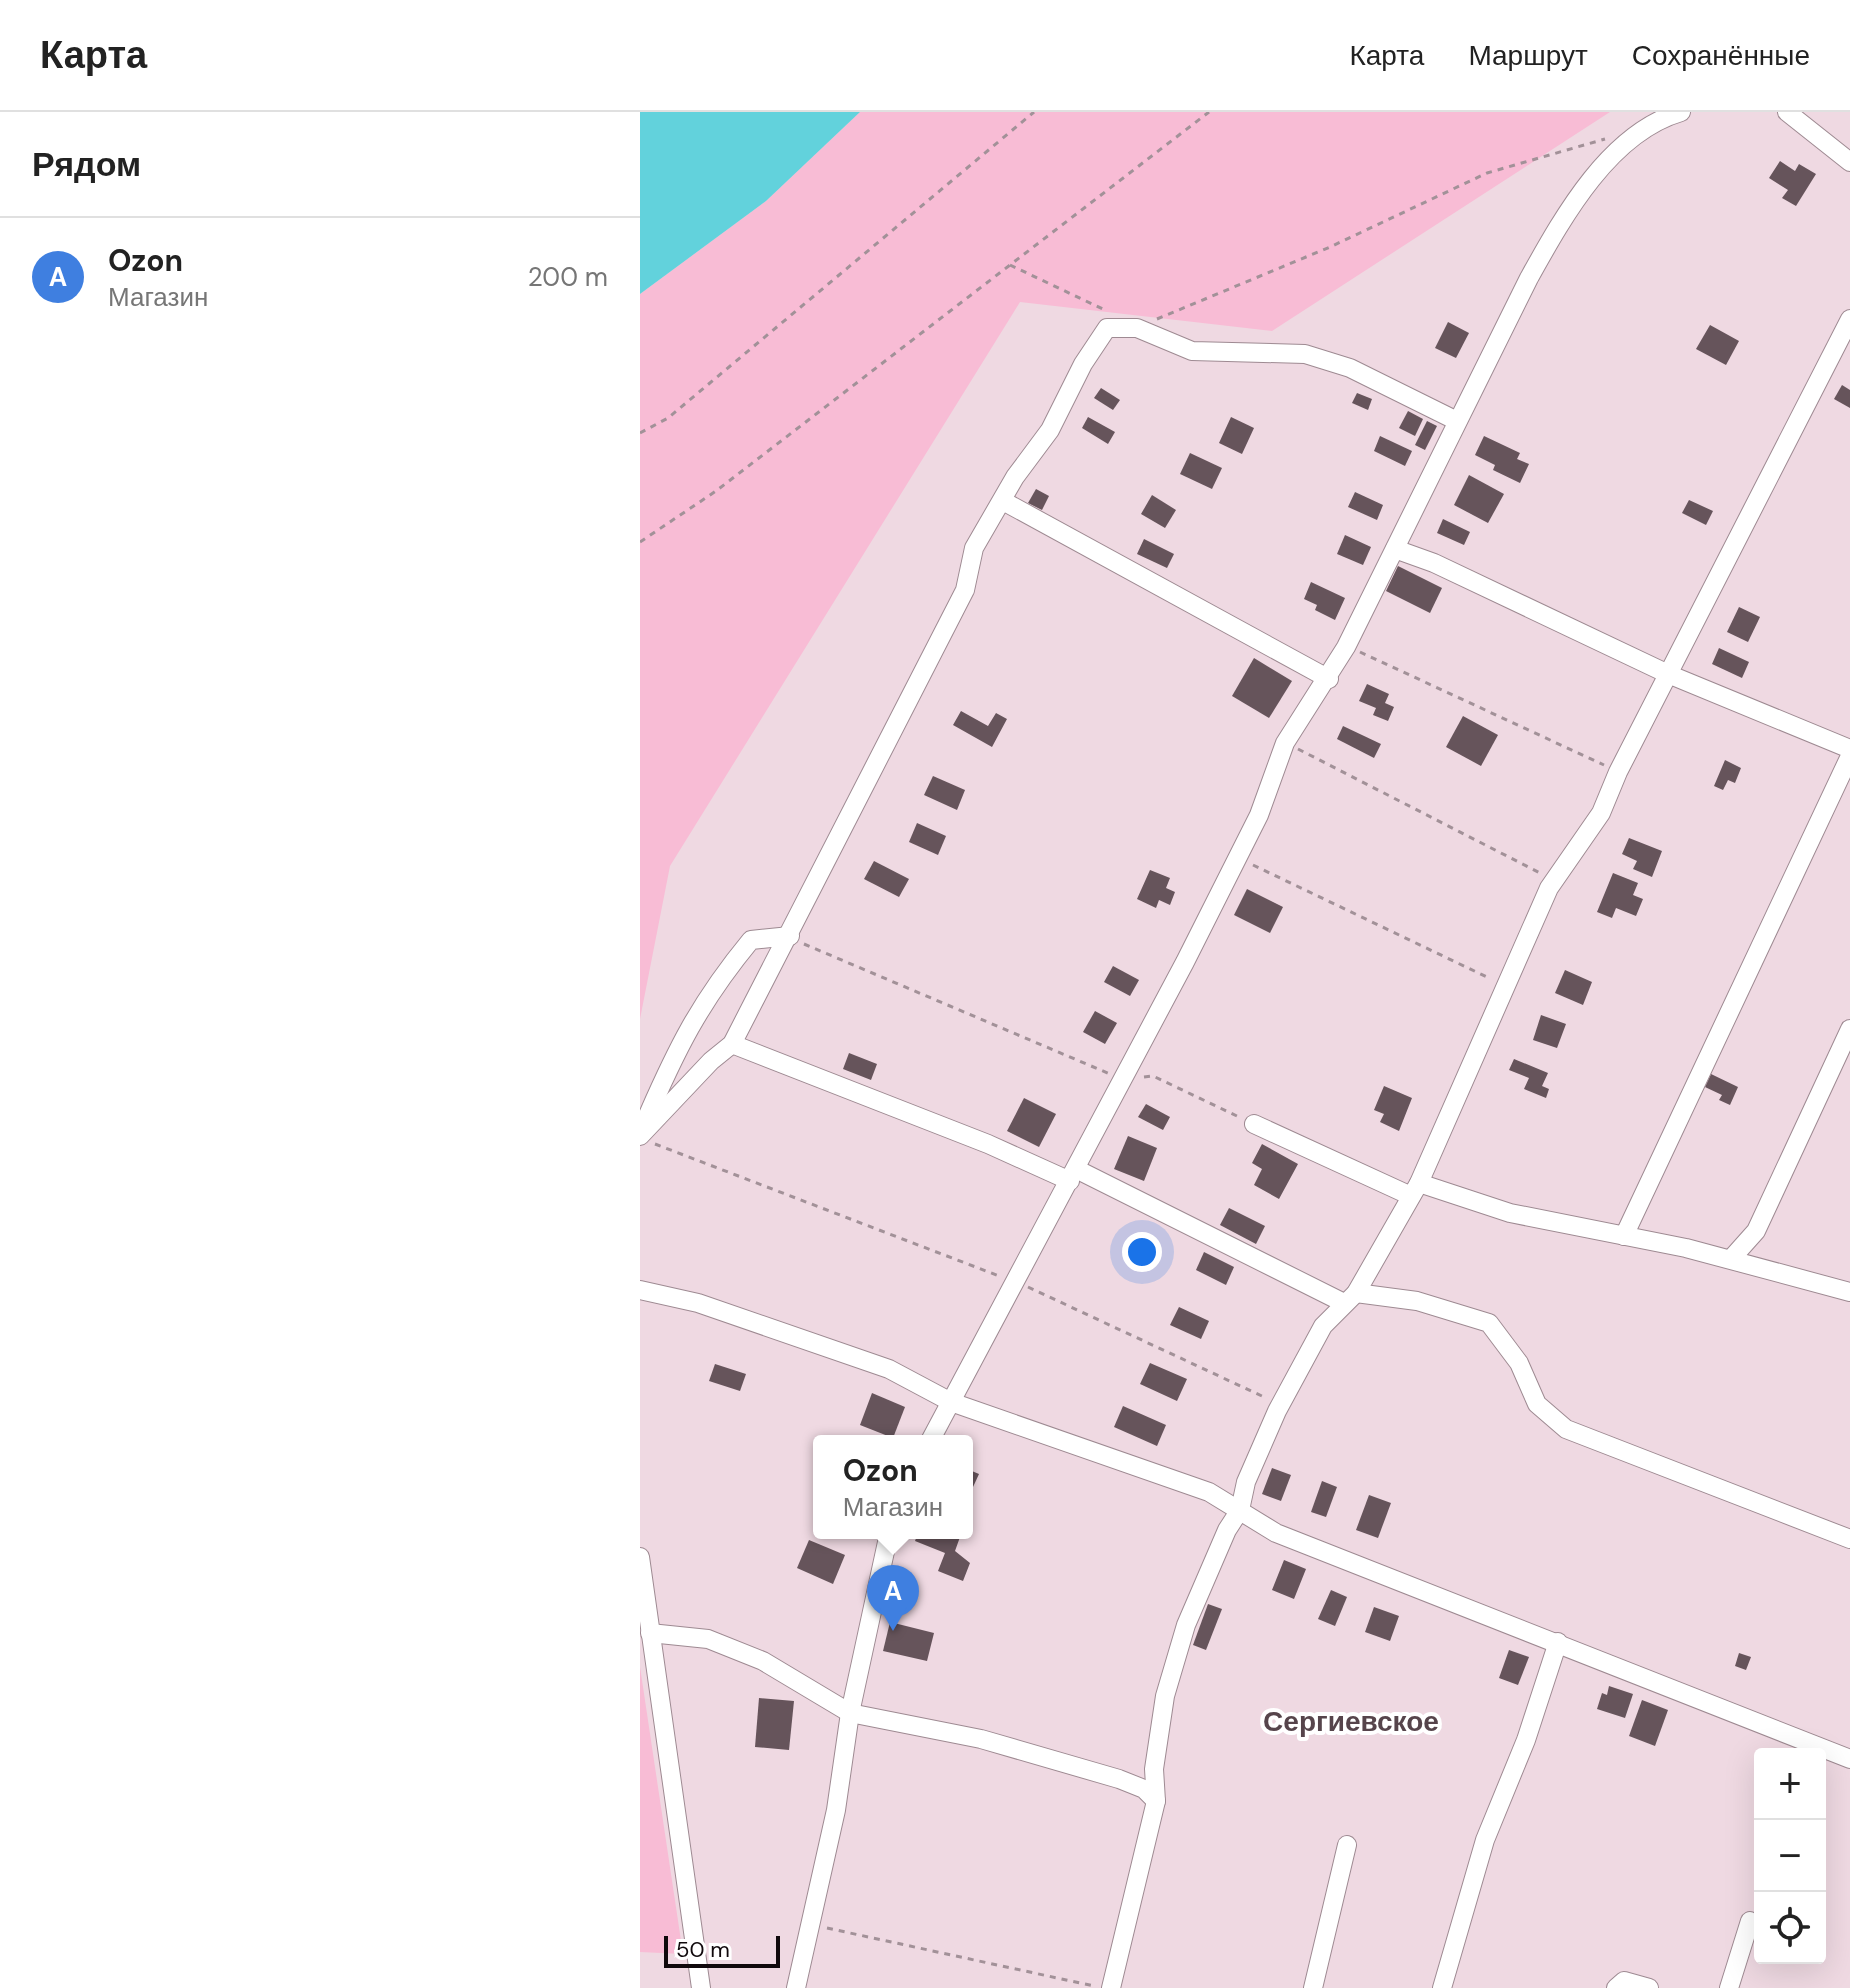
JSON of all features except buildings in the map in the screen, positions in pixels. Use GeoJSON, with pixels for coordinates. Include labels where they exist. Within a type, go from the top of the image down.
{"type":"FeatureCollection","features":[{"type":"Feature","properties":{"kind":"street"},"geometry":{"type":"LineString","coordinates":[[933,1435],[1073,1175],[1120,1078],[1185,962],[1259,815],[1285,743],[1329,679],[1346,647],[1457,421],[1561,221],[1608,162],[1637,135],[1647,126],[1681,112]]}},
{"type":"Feature","properties":{"kind":"street"},"geometry":{"type":"LineString","coordinates":[[1787,112],[1850,162]]}},
{"type":"Feature","properties":{"kind":"street"},"geometry":{"type":"LineString","coordinates":[[1111,1988],[1156,1801],[1154,1769],[1165,1696],[1186,1625],[1227,1530],[1240,1510],[1246,1482],[1280,1405],[1323,1326],[1350,1298],[1415,1189],[1554,880],[1601,813],[1618,772],[1850,319]]}},
{"type":"Feature","properties":{"kind":"street"},"geometry":{"type":"LineString","coordinates":[[645,1138],[711,1061],[732,1044],[965,590],[974,548],[1015,477],[1050,430],[1083,364],[1107,328],[1137,328],[1192,351],[1305,354],[1350,368],[1457,421]]}},
{"type":"Feature","properties":{"kind":"street"},"geometry":{"type":"LineString","coordinates":[[1003,501],[1329,679]]}},
{"type":"Feature","properties":{"kind":"street"},"geometry":{"type":"LineString","coordinates":[[1395,549],[1434,563],[1668,674],[1850,749]]}},
{"type":"Feature","properties":{"kind":"street"},"geometry":{"type":"LineString","coordinates":[[1624,1236],[1850,756]]}},
{"type":"Feature","properties":{"kind":"street"},"geometry":{"type":"LineString","coordinates":[[645,1138],[681,1039],[714,986],[751,940],[790,936]]}},
{"type":"Feature","properties":{"kind":"street"},"geometry":{"type":"LineString","coordinates":[[1731,1259],[1756,1231],[1850,1029]]}},
{"type":"Feature","properties":{"kind":"street"},"geometry":{"type":"LineString","coordinates":[[732,1044],[1073,1175],[1350,1298],[1417,1301],[1489,1323],[1519,1363],[1537,1404],[1566,1429],[1850,1539]]}},
{"type":"Feature","properties":{"kind":"street"},"geometry":{"type":"LineString","coordinates":[[1254,1124],[1415,1189],[1510,1213],[1731,1259],[1850,1292]]}},
{"type":"Feature","properties":{"kind":"street"},"geometry":{"type":"LineString","coordinates":[[640,1290],[698,1303],[805,1337],[889,1369],[951,1402],[1209,1492],[1276,1533],[1850,1759]]}},
{"type":"Feature","properties":{"kind":"street"},"geometry":{"type":"LineString","coordinates":[[796,1988],[836,1810],[850,1713],[888,1539]]}},
{"type":"Feature","properties":{"kind":"street"},"geometry":{"type":"LineString","coordinates":[[640,1557],[701,1988]]}},
{"type":"Feature","properties":{"kind":"street"},"geometry":{"type":"LineString","coordinates":[[650,1633],[708,1639],[763,1661],[850,1713],[981,1739],[1119,1779],[1144,1789],[1156,1801]]}},
{"type":"Feature","properties":{"kind":"street"},"geometry":{"type":"LineString","coordinates":[[1442,1988],[1485,1840],[1526,1740],[1558,1642]]}},
{"type":"Feature","properties":{"kind":"street"},"geometry":{"type":"LineString","coordinates":[[1313,1988],[1347,1845]]}},
{"type":"Feature","properties":{"kind":"street"},"geometry":{"type":"LineString","coordinates":[[1729,1988],[1750,1921]]}},
{"type":"Feature","properties":{"kind":"street"},"geometry":{"type":"LineString","coordinates":[[1616,1988],[1624,1981],[1649,1988]]}},
{"type":"Feature","properties":{"kind":"path"},"geometry":{"type":"LineString","coordinates":[[640,433],[668,418],[1034,112]]}},
{"type":"Feature","properties":{"kind":"path"},"geometry":{"type":"LineString","coordinates":[[640,542],[716,491],[1209,112]]}},
{"type":"Feature","properties":{"kind":"path"},"geometry":{"type":"LineString","coordinates":[[1137,328],[1330,247],[1487,173],[1618,135]]}},
{"type":"Feature","properties":{"kind":"path"},"geometry":{"type":"LineString","coordinates":[[1010,265],[1110,313]]}},
{"type":"Feature","properties":{"kind":"path"},"geometry":{"type":"LineString","coordinates":[[1346,647],[1485,707],[1618,772]]}},
{"type":"Feature","properties":{"kind":"path"},"geometry":{"type":"LineString","coordinates":[[1285,743],[1554,880]]}},
{"type":"Feature","properties":{"kind":"path"},"geometry":{"type":"LineString","coordinates":[[1238,856],[1505,986]]}},
{"type":"Feature","properties":{"kind":"path"},"geometry":{"type":"LineString","coordinates":[[790,936],[1120,1078],[1153,1076],[1254,1124]]}},
{"type":"Feature","properties":{"kind":"path"},"geometry":{"type":"LineString","coordinates":[[645,1138],[1015,1282],[1280,1405]]}},
{"type":"Feature","properties":{"kind":"path"},"geometry":{"type":"LineString","coordinates":[[810,1925],[1067,1978],[1097,1988]]}},
{"type":"Feature","properties":{"kind":"shaded area"},"geometry":{"type":"Polygon","coordinates":[[[860,112],[1610,112],[1272,331],[1020,302],[670,866],[640,1019],[640,294],[766,201],[860,112]]]}},
{"type":"Feature","properties":{"kind":"shaded area"},"geometry":{"type":"Polygon","coordinates":[[[640,1667],[683,1954],[640,1952],[640,1667]]]}},
{"type":"Feature","properties":{"kind":"water"},"geometry":{"type":"Polygon","coordinates":[[[640,112],[860,112],[766,201],[640,294],[640,112]]]}},
{"type":"Feature","properties":{"kind":"place","name":"Ozon"},"geometry":{"type":"Point","coordinates":[893,1631]}},
{"type":"Feature","properties":{"kind":"district","name":"Сергиевское"},"geometry":{"type":"Point","coordinates":[1351,1721]}}]}
